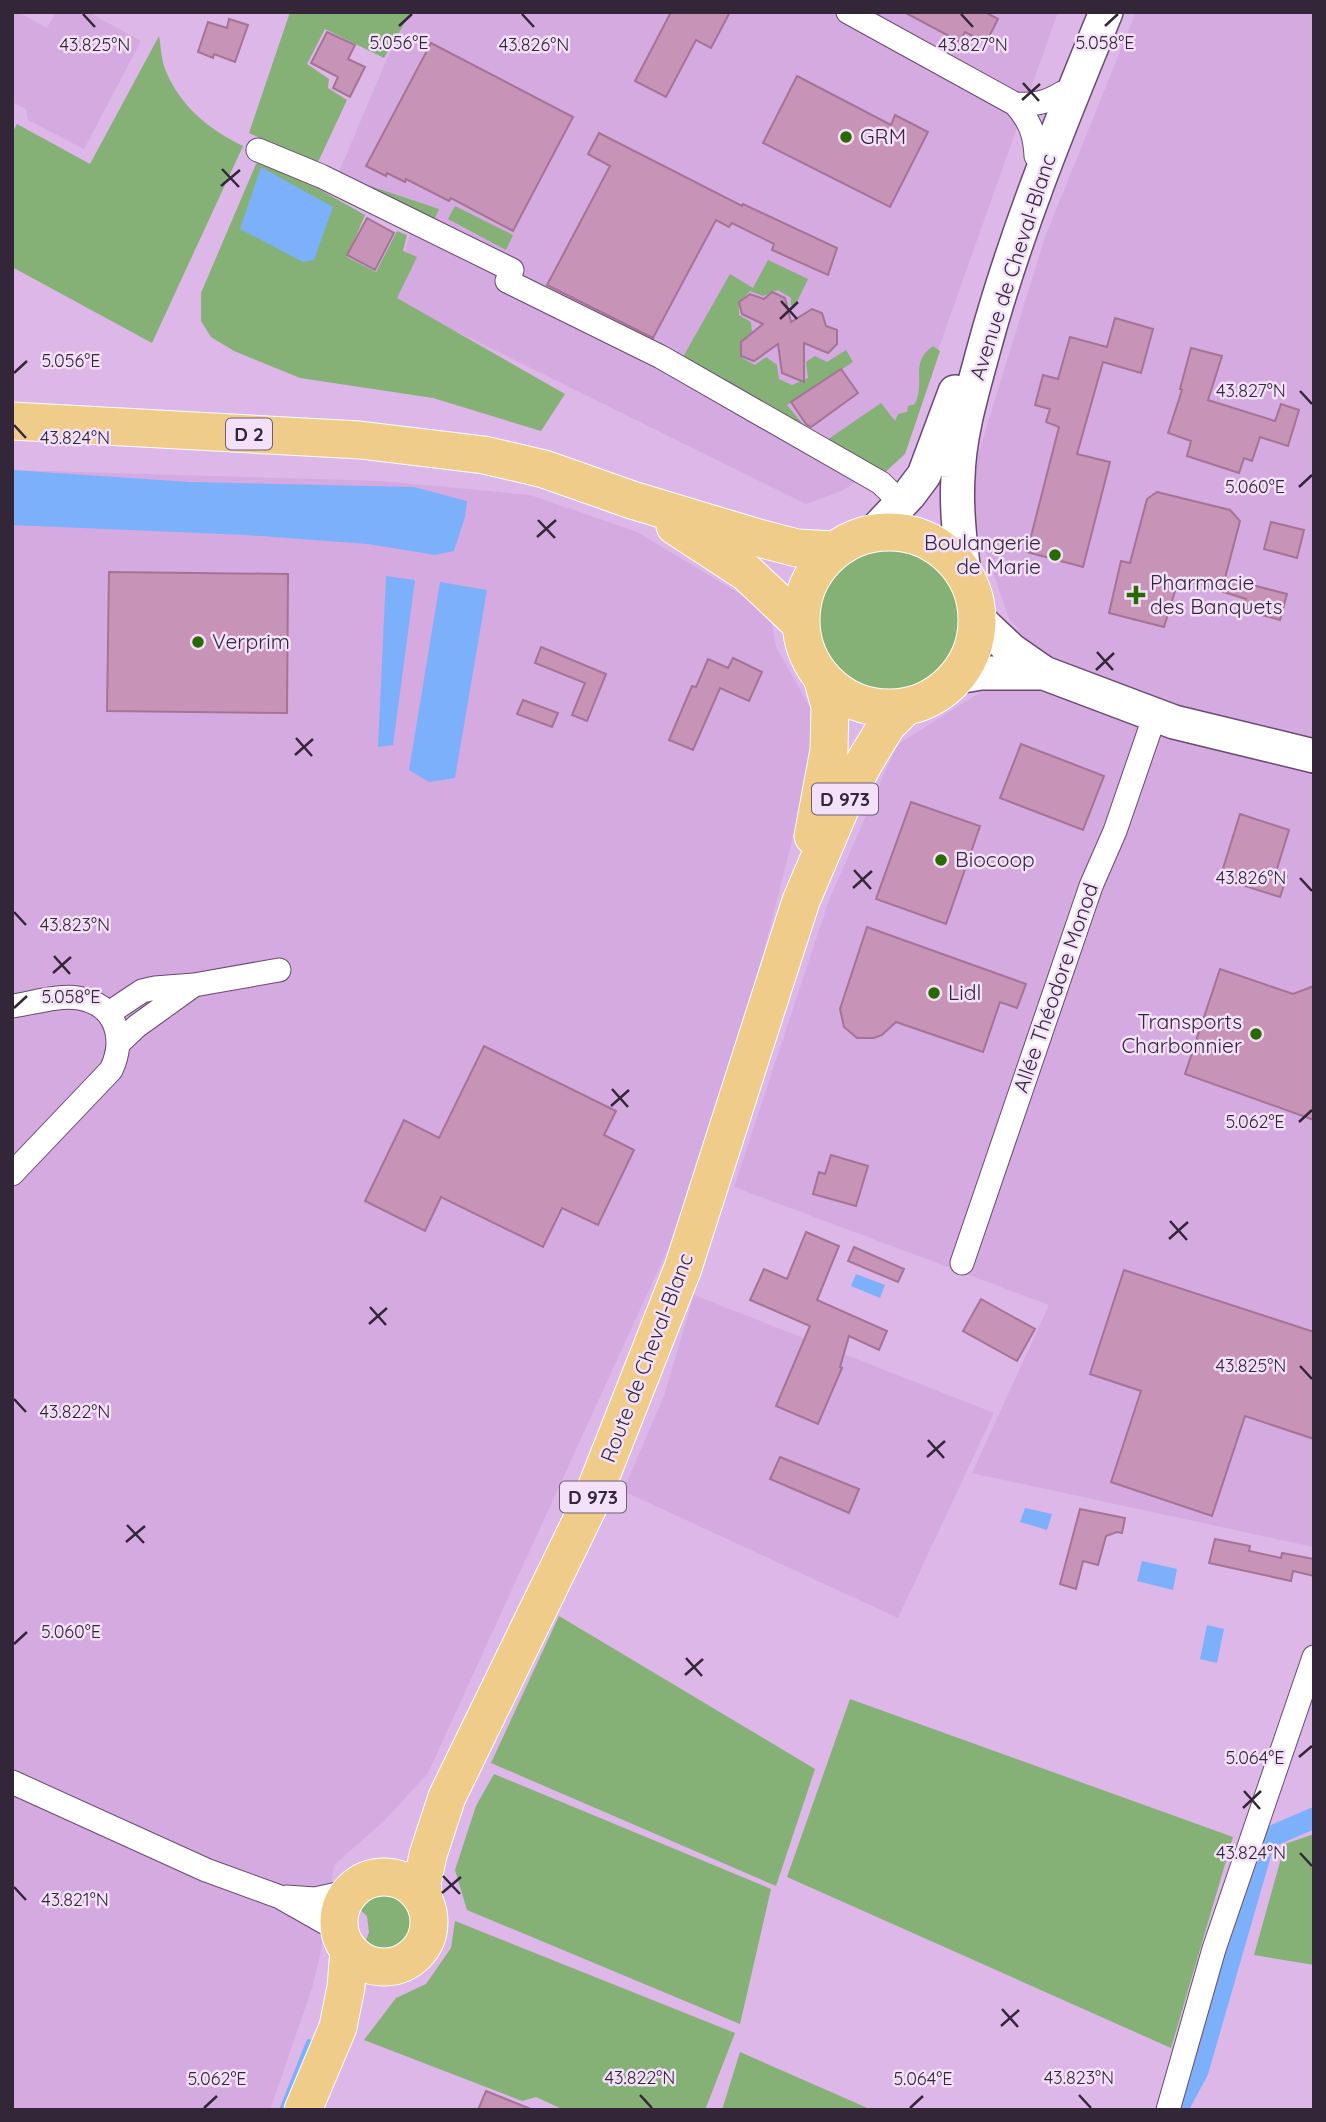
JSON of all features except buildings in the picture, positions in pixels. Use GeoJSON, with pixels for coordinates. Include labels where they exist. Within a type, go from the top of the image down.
{"type":"FeatureCollection","features":[{"type":"Feature","properties":{"kind":"main road","name":"Avenue de Cheval-Blanc"},"geometry":{"type":"LineString","coordinates":[[874,532],[924,475],[946,419],[1036,156],[1095,12]]}},
{"type":"Feature","properties":{"kind":"main road","name":"Avenue de Cheval-Blanc"},"geometry":{"type":"LineString","coordinates":[[964,573],[958,477],[971,393],[1010,263],[1106,12]]}},
{"type":"Feature","properties":{"kind":"main road","name":"D 2"},"geometry":{"type":"LineString","coordinates":[[12,421],[359,440],[432,447],[544,469],[632,500],[797,548],[835,550]]}},
{"type":"Feature","properties":{"kind":"main road","name":"D 2"},"geometry":{"type":"LineString","coordinates":[[632,500],[747,573],[800,624]]}},
{"type":"Feature","properties":{"kind":"main road"},"geometry":{"type":"LineString","coordinates":[[894,531],[915,535],[951,556],[964,573],[971,587],[977,618],[975,639],[968,659],[957,677],[942,691],[905,707],[882,708],[860,704],[839,693],[822,678],[811,662],[800,624],[801,606],[813,575],[835,550],[853,539],[874,532],[894,531]]}},
{"type":"Feature","properties":{"kind":"main road"},"geometry":{"type":"LineString","coordinates":[[977,618],[1011,650],[1044,673],[1208,732],[1314,756]]}},
{"type":"Feature","properties":{"kind":"main road"},"geometry":{"type":"LineString","coordinates":[[957,677],[981,673],[1044,673]]}},
{"type":"Feature","properties":{"kind":"main road","name":"D 973"},"geometry":{"type":"LineString","coordinates":[[801,901],[829,750],[830,706],[822,678]]}},
{"type":"Feature","properties":{"kind":"main road","name":"D 973"},"geometry":{"type":"LineString","coordinates":[[801,901],[843,802],[864,761],[887,725],[905,707]]}},
{"type":"Feature","properties":{"kind":"main road","name":"Route de Cheval-Blanc"},"geometry":{"type":"LineString","coordinates":[[424,1900],[422,1883],[428,1855],[447,1797],[591,1501],[683,1268],[801,901]]}},
{"type":"Feature","properties":{"kind":"main road","name":"Route de Cheval-Blanc"},"geometry":{"type":"LineString","coordinates":[[366,1884],[447,1797]]}},
{"type":"Feature","properties":{"kind":"main road"},"geometry":{"type":"LineString","coordinates":[[303,2110],[338,2027],[346,1987],[341,1910],[366,1884],[393,1878],[405,1882],[424,1900],[429,1922],[424,1944],[409,1960],[387,1967],[366,1963],[344,1940]]}},
{"type":"Feature","properties":{"kind":"main road"},"geometry":{"type":"LineString","coordinates":[[338,2027],[387,1967]]}},
{"type":"Feature","properties":{"kind":"street"},"geometry":{"type":"LineString","coordinates":[[848,12],[1016,104],[1033,129],[1036,156]]}},
{"type":"Feature","properties":{"kind":"street"},"geometry":{"type":"LineString","coordinates":[[1016,104],[1036,105],[1062,93]]}},
{"type":"Feature","properties":{"kind":"street"},"geometry":{"type":"LineString","coordinates":[[258,150],[321,176],[513,271],[507,281],[661,357],[881,483],[901,503]]}},
{"type":"Feature","properties":{"kind":"street","name":"Allée Théodore Monod"},"geometry":{"type":"LineString","coordinates":[[962,1263],[1087,896],[1115,831],[1155,715]]}},
{"type":"Feature","properties":{"kind":"street"},"geometry":{"type":"LineString","coordinates":[[109,1013],[142,991],[279,970]]}},
{"type":"Feature","properties":{"kind":"street"},"geometry":{"type":"LineString","coordinates":[[120,1043],[137,1027],[194,985]]}},
{"type":"Feature","properties":{"kind":"street"},"geometry":{"type":"LineString","coordinates":[[12,1006],[81,998],[109,1013],[120,1043],[118,1056],[111,1070],[12,1174]]}},
{"type":"Feature","properties":{"kind":"street"},"geometry":{"type":"LineString","coordinates":[[1168,2110],[1214,1948],[1314,1657]]}},
{"type":"Feature","properties":{"kind":"street"},"geometry":{"type":"LineString","coordinates":[[12,1782],[206,1870],[280,1897],[344,1940]]}},
{"type":"Feature","properties":{"kind":"street"},"geometry":{"type":"LineString","coordinates":[[280,1897],[315,1899],[366,1884]]}},
{"type":"Feature","properties":{"kind":"shaded area"},"geometry":{"type":"Polygon","coordinates":[[[12,12],[18,12],[47,28],[56,12],[88,12],[141,41],[84,149],[28,120],[26,109],[12,102],[12,12]]]}},
{"type":"Feature","properties":{"kind":"shaded area"},"geometry":{"type":"Polygon","coordinates":[[[407,12],[1058,12],[904,446],[842,491],[806,504],[391,299],[410,234],[330,193],[407,12]]]}},
{"type":"Feature","properties":{"kind":"shaded area"},"geometry":{"type":"Polygon","coordinates":[[[1136,12],[1314,12],[1314,1547],[972,1473],[1049,1305],[734,1187],[829,900],[897,745],[987,688],[1019,630],[1009,618],[976,524],[973,471],[1045,237],[1136,12]]]}},
{"type":"Feature","properties":{"kind":"shaded area"},"geometry":{"type":"Polygon","coordinates":[[[12,470],[381,481],[530,495],[637,532],[752,601],[772,623],[776,647],[821,727],[713,1150],[428,1773],[384,1821],[334,1865],[321,1951],[312,1988],[270,2110],[12,2110],[12,470]]]}},
{"type":"Feature","properties":{"kind":"shaded area"},"geometry":{"type":"Polygon","coordinates":[[[694,1295],[994,1413],[898,1618],[623,1491],[664,1396],[694,1295]]]}},
{"type":"Feature","properties":{"kind":"green space"},"geometry":{"type":"Polygon","coordinates":[[[290,12],[411,12],[384,58],[325,29],[307,64],[329,79],[328,88],[347,100],[319,160],[314,163],[249,133],[290,12]]]}},
{"type":"Feature","properties":{"kind":"green space"},"geometry":{"type":"Polygon","coordinates":[[[159,36],[164,65],[171,82],[187,105],[207,124],[243,146],[152,343],[12,267],[12,133],[17,124],[90,164],[159,36]]]}},
{"type":"Feature","properties":{"kind":"green space"},"geometry":{"type":"Polygon","coordinates":[[[267,160],[365,215],[347,257],[376,272],[397,231],[407,235],[403,251],[417,257],[397,298],[565,394],[541,431],[433,398],[300,378],[234,351],[211,337],[201,321],[201,293],[256,164],[267,160]]]}},
{"type":"Feature","properties":{"kind":"green space"},"geometry":{"type":"Polygon","coordinates":[[[364,184],[439,209],[431,227],[364,194],[364,184]]]}},
{"type":"Feature","properties":{"kind":"green space"},"geometry":{"type":"Polygon","coordinates":[[[455,206],[513,235],[506,250],[448,219],[455,206]]]}},
{"type":"Feature","properties":{"kind":"green space"},"geometry":{"type":"Polygon","coordinates":[[[768,260],[808,279],[794,308],[791,298],[778,290],[763,296],[750,291],[739,302],[739,315],[751,322],[752,333],[742,342],[742,358],[755,365],[766,357],[777,365],[779,379],[792,385],[808,378],[806,362],[815,356],[827,362],[846,350],[853,362],[787,405],[812,435],[679,364],[730,274],[753,288],[768,260]]]}},
{"type":"Feature","properties":{"kind":"green space"},"geometry":{"type":"Polygon","coordinates":[[[933,346],[940,351],[905,454],[880,477],[827,440],[881,403],[895,421],[898,414],[907,412],[908,406],[915,404],[918,395],[922,359],[933,346]]]}},
{"type":"Feature","properties":{"kind":"green space"},"geometry":{"type":"Polygon","coordinates":[[[891,547],[919,552],[943,568],[959,592],[964,620],[959,648],[943,672],[919,688],[891,693],[863,688],[839,672],[823,648],[818,620],[823,592],[839,568],[863,552],[891,547]]]}},
{"type":"Feature","properties":{"kind":"green space"},"geometry":{"type":"Polygon","coordinates":[[[559,1616],[815,1769],[776,1886],[491,1763],[559,1616]]]}},
{"type":"Feature","properties":{"kind":"green space"},"geometry":{"type":"Polygon","coordinates":[[[850,1699],[1233,1837],[1171,2048],[787,1877],[850,1699]]]}},
{"type":"Feature","properties":{"kind":"green space"},"geometry":{"type":"Polygon","coordinates":[[[494,1774],[771,1889],[740,2024],[467,1910],[455,1870],[476,1806],[494,1774]]]}},
{"type":"Feature","properties":{"kind":"green space"},"geometry":{"type":"Polygon","coordinates":[[[1314,1834],[1314,1965],[1254,1955],[1285,1844],[1314,1834]]]}},
{"type":"Feature","properties":{"kind":"green space"},"geometry":{"type":"Polygon","coordinates":[[[376,1892],[395,1893],[407,1901],[413,1914],[413,1928],[407,1942],[397,1951],[382,1953],[364,1946],[369,1932],[367,1916],[357,1907],[376,1892]]]}},
{"type":"Feature","properties":{"kind":"green space"},"geometry":{"type":"Polygon","coordinates":[[[455,1921],[735,2033],[705,2110],[564,2110],[536,2097],[522,2101],[364,2040],[396,1998],[426,1984],[451,1948],[455,1921]]]}},
{"type":"Feature","properties":{"kind":"green space"},"geometry":{"type":"Polygon","coordinates":[[[740,2052],[872,2110],[722,2110],[740,2052]]]}},
{"type":"Feature","properties":{"kind":"water"},"geometry":{"type":"Polygon","coordinates":[[[261,167],[333,207],[314,260],[303,262],[240,229],[261,167]]]}},
{"type":"Feature","properties":{"kind":"water"},"geometry":{"type":"Polygon","coordinates":[[[12,470],[190,482],[414,487],[467,501],[454,551],[435,555],[368,544],[246,535],[12,525],[12,470]]]}},
{"type":"Feature","properties":{"kind":"water"},"geometry":{"type":"Polygon","coordinates":[[[386,576],[415,580],[393,745],[378,747],[386,576]]]}},
{"type":"Feature","properties":{"kind":"water"},"geometry":{"type":"Polygon","coordinates":[[[440,582],[487,590],[455,778],[429,782],[409,770],[440,582]]]}},
{"type":"Feature","properties":{"kind":"water"},"geometry":{"type":"Polygon","coordinates":[[[856,1274],[885,1285],[880,1298],[851,1286],[856,1274]]]}},
{"type":"Feature","properties":{"kind":"water"},"geometry":{"type":"Polygon","coordinates":[[[1025,1508],[1052,1514],[1047,1530],[1020,1522],[1025,1508]]]}},
{"type":"Feature","properties":{"kind":"water"},"geometry":{"type":"Polygon","coordinates":[[[1142,1561],[1177,1569],[1173,1590],[1137,1581],[1142,1561]]]}},
{"type":"Feature","properties":{"kind":"water"},"geometry":{"type":"Polygon","coordinates":[[[1207,1625],[1224,1629],[1217,1663],[1200,1659],[1207,1625]]]}},
{"type":"Feature","properties":{"kind":"waterway"},"geometry":{"type":"LineString","coordinates":[[1177,2110],[1198,2071],[1265,1839],[1314,1818]]}},
{"type":"Feature","properties":{"kind":"waterway"},"geometry":{"type":"LineString","coordinates":[[282,2110],[309,2042]]}},
{"type":"Feature","properties":{"kind":"place","name":"GRM"},"geometry":{"type":"Point","coordinates":[846,137]}},
{"type":"Feature","properties":{"kind":"place","name":"Boulangerie de Marie"},"geometry":{"type":"Point","coordinates":[1055,555]}},
{"type":"Feature","properties":{"kind":"place","name":"Pharmacie des Banquets"},"geometry":{"type":"Point","coordinates":[1136,595]}},
{"type":"Feature","properties":{"kind":"place","name":"Verprim"},"geometry":{"type":"Point","coordinates":[198,642]}},
{"type":"Feature","properties":{"kind":"place","name":"Biocoop"},"geometry":{"type":"Point","coordinates":[941,860]}},
{"type":"Feature","properties":{"kind":"place","name":"Lidl"},"geometry":{"type":"Point","coordinates":[934,993]}},
{"type":"Feature","properties":{"kind":"place","name":"Transports Charbonnier"},"geometry":{"type":"Point","coordinates":[1256,1034]}}]}
